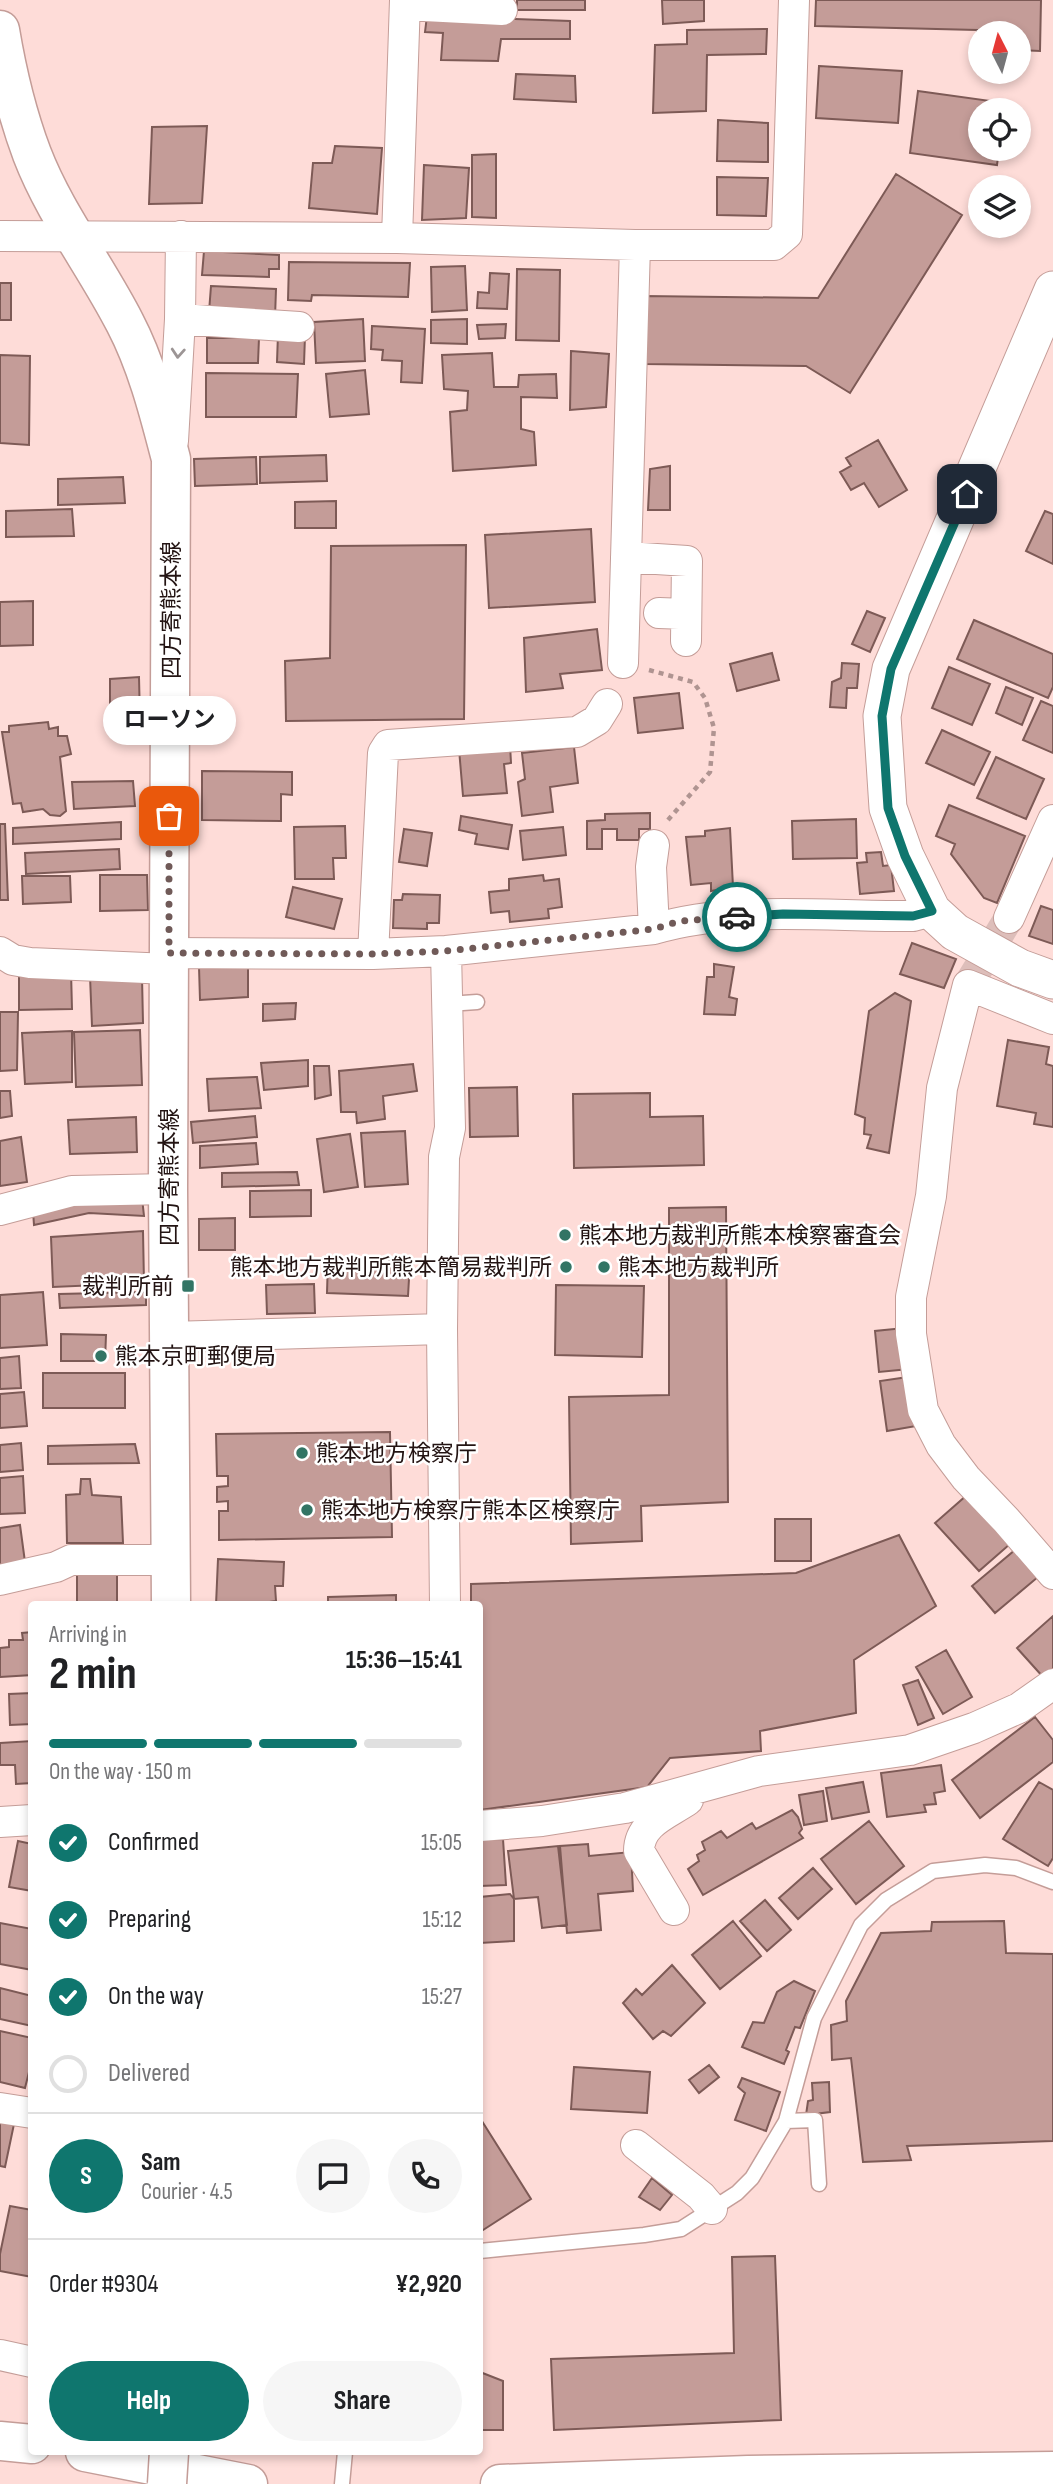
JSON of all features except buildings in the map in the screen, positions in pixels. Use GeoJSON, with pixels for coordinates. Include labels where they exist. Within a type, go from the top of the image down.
{"type":"FeatureCollection","features":[{"type":"Feature","properties":{"kind":"main road","name":"四方寄熊本線"},"geometry":{"type":"LineString","coordinates":[[0,30],[5,95],[76,237],[126,324],[153,390],[172,459],[168,1189],[171,1601]]}},
{"type":"Feature","properties":{"kind":"main road"},"geometry":{"type":"LineString","coordinates":[[0,2441],[28,2444]]}},
{"type":"Feature","properties":{"kind":"main road"},"geometry":{"type":"LineString","coordinates":[[100,2455],[248,2484]]}},
{"type":"Feature","properties":{"kind":"main road"},"geometry":{"type":"LineString","coordinates":[[167,2484],[169,2455]]}},
{"type":"Feature","properties":{"kind":"main road"},"geometry":{"type":"LineString","coordinates":[[500,2484],[748,2475],[1053,2471]]}},
{"type":"Feature","properties":{"kind":"street"},"geometry":{"type":"LineString","coordinates":[[0,236],[397,238],[635,245],[774,245],[787,234],[794,0]]}},
{"type":"Feature","properties":{"kind":"street"},"geometry":{"type":"LineString","coordinates":[[397,238],[405,2],[502,9]]}},
{"type":"Feature","properties":{"kind":"street"},"geometry":{"type":"LineString","coordinates":[[172,459],[180,319],[181,236]]}},
{"type":"Feature","properties":{"kind":"street"},"geometry":{"type":"LineString","coordinates":[[622,663],[635,245]]}},
{"type":"Feature","properties":{"kind":"street"},"geometry":{"type":"LineString","coordinates":[[1053,290],[891,669],[882,716],[888,808],[905,856],[932,911],[955,932],[1020,968],[1053,980]]}},
{"type":"Feature","properties":{"kind":"street"},"geometry":{"type":"LineString","coordinates":[[180,319],[299,327]]}},
{"type":"Feature","properties":{"kind":"street"},"geometry":{"type":"LineString","coordinates":[[626,556],[687,561],[677,623]]}},
{"type":"Feature","properties":{"kind":"street"},"geometry":{"type":"LineString","coordinates":[[373,954],[383,753],[388,745],[577,733],[597,720],[607,704]]}},
{"type":"Feature","properties":{"kind":"street"},"geometry":{"type":"LineString","coordinates":[[1009,918],[1053,820]]}},
{"type":"Feature","properties":{"kind":"street"},"geometry":{"type":"LineString","coordinates":[[654,845],[651,867],[654,929]]}},
{"type":"Feature","properties":{"kind":"street"},"geometry":{"type":"LineString","coordinates":[[0,952],[13,960],[30,962],[169,961],[446,951],[654,929],[680,921],[783,914],[913,916],[932,911]]}},
{"type":"Feature","properties":{"kind":"street"},"geometry":{"type":"LineString","coordinates":[[445,1601],[442,1329],[444,1157],[450,1128],[463,1003],[446,951]]}},
{"type":"Feature","properties":{"kind":"street"},"geometry":{"type":"LineString","coordinates":[[1053,1019],[968,985],[942,1088],[931,1196],[911,1297],[911,1334],[923,1410],[941,1445],[965,1478],[1053,1574]]}},
{"type":"Feature","properties":{"kind":"street"},"geometry":{"type":"LineString","coordinates":[[0,1210],[72,1191],[168,1189]]}},
{"type":"Feature","properties":{"kind":"street"},"geometry":{"type":"LineString","coordinates":[[170,1337],[442,1329]]}},
{"type":"Feature","properties":{"kind":"street"},"geometry":{"type":"LineString","coordinates":[[0,1580],[56,1567],[71,1560],[171,1560]]}},
{"type":"Feature","properties":{"kind":"street"},"geometry":{"type":"LineString","coordinates":[[483,1826],[542,1821],[625,1808],[759,1771],[910,1750],[974,1728],[1019,1708],[1053,1684]]}},
{"type":"Feature","properties":{"kind":"street"},"geometry":{"type":"LineString","coordinates":[[674,1910],[639,1851],[639,1842],[646,1828],[688,1800],[685,1790]]}},
{"type":"Feature","properties":{"kind":"street"},"geometry":{"type":"LineString","coordinates":[[0,1822],[28,1820]]}},
{"type":"Feature","properties":{"kind":"street"},"geometry":{"type":"LineString","coordinates":[[0,2108],[28,2112]]}},
{"type":"Feature","properties":{"kind":"street"},"geometry":{"type":"LineString","coordinates":[[636,2145],[701,2196],[712,2209]]}},
{"type":"Feature","properties":{"kind":"street"},"geometry":{"type":"LineString","coordinates":[[0,2355],[28,2361]]}},
{"type":"Feature","properties":{"kind":"lane"},"geometry":{"type":"LineString","coordinates":[[483,2251],[681,2229],[737,2193],[752,2178],[786,2121],[814,2018],[861,1925],[886,1900],[933,1871],[985,1865],[1016,1868],[1053,1882]]}},
{"type":"Feature","properties":{"kind":"lane"},"geometry":{"type":"LineString","coordinates":[[786,2121],[815,2120],[819,2184]]}},
{"type":"Feature","properties":{"kind":"lane"},"geometry":{"type":"LineString","coordinates":[[342,2484],[345,2455]]}},
{"type":"Feature","properties":{"kind":"path"},"geometry":{"type":"LineString","coordinates":[[622,663],[693,682],[705,698],[714,728],[710,772],[663,825],[654,845]]}},
{"type":"Feature","properties":{"kind":"tunnel"},"geometry":{"type":"LineString","coordinates":[[968,985],[1009,918]]}},
{"type":"Feature","properties":{"kind":"way so far"},"geometry":{"type":"LineString","coordinates":[[169,816],[169,953],[373,954],[446,951],[654,929],[680,921],[737,917]]}},
{"type":"Feature","properties":{"kind":"place","name":"ローソン"},"geometry":{"type":"Point","coordinates":[169,816]}},
{"type":"Feature","properties":{"kind":"place","name":"熊本地方裁判所熊本検察審査会"},"geometry":{"type":"Point","coordinates":[565,1235]}},
{"type":"Feature","properties":{"kind":"place","name":"熊本地方裁判所熊本簡易裁判所"},"geometry":{"type":"Point","coordinates":[566,1267]}},
{"type":"Feature","properties":{"kind":"place","name":"熊本地方裁判所"},"geometry":{"type":"Point","coordinates":[604,1267]}},
{"type":"Feature","properties":{"kind":"place","name":"裁判所前"},"geometry":{"type":"Point","coordinates":[188,1286]}},
{"type":"Feature","properties":{"kind":"place","name":"熊本京町郵便局"},"geometry":{"type":"Point","coordinates":[101,1356]}},
{"type":"Feature","properties":{"kind":"place","name":"熊本地方検察庁"},"geometry":{"type":"Point","coordinates":[302,1453]}},
{"type":"Feature","properties":{"kind":"place","name":"熊本地方検察庁熊本区検察庁"},"geometry":{"type":"Point","coordinates":[307,1510]}},
{"type":"Feature","properties":{"kind":"route"},"geometry":{"type":"LineString","coordinates":[[737,917],[783,914],[887,917],[913,916],[932,911],[905,856],[888,808],[882,716],[891,669],[967,494]]}}]}
